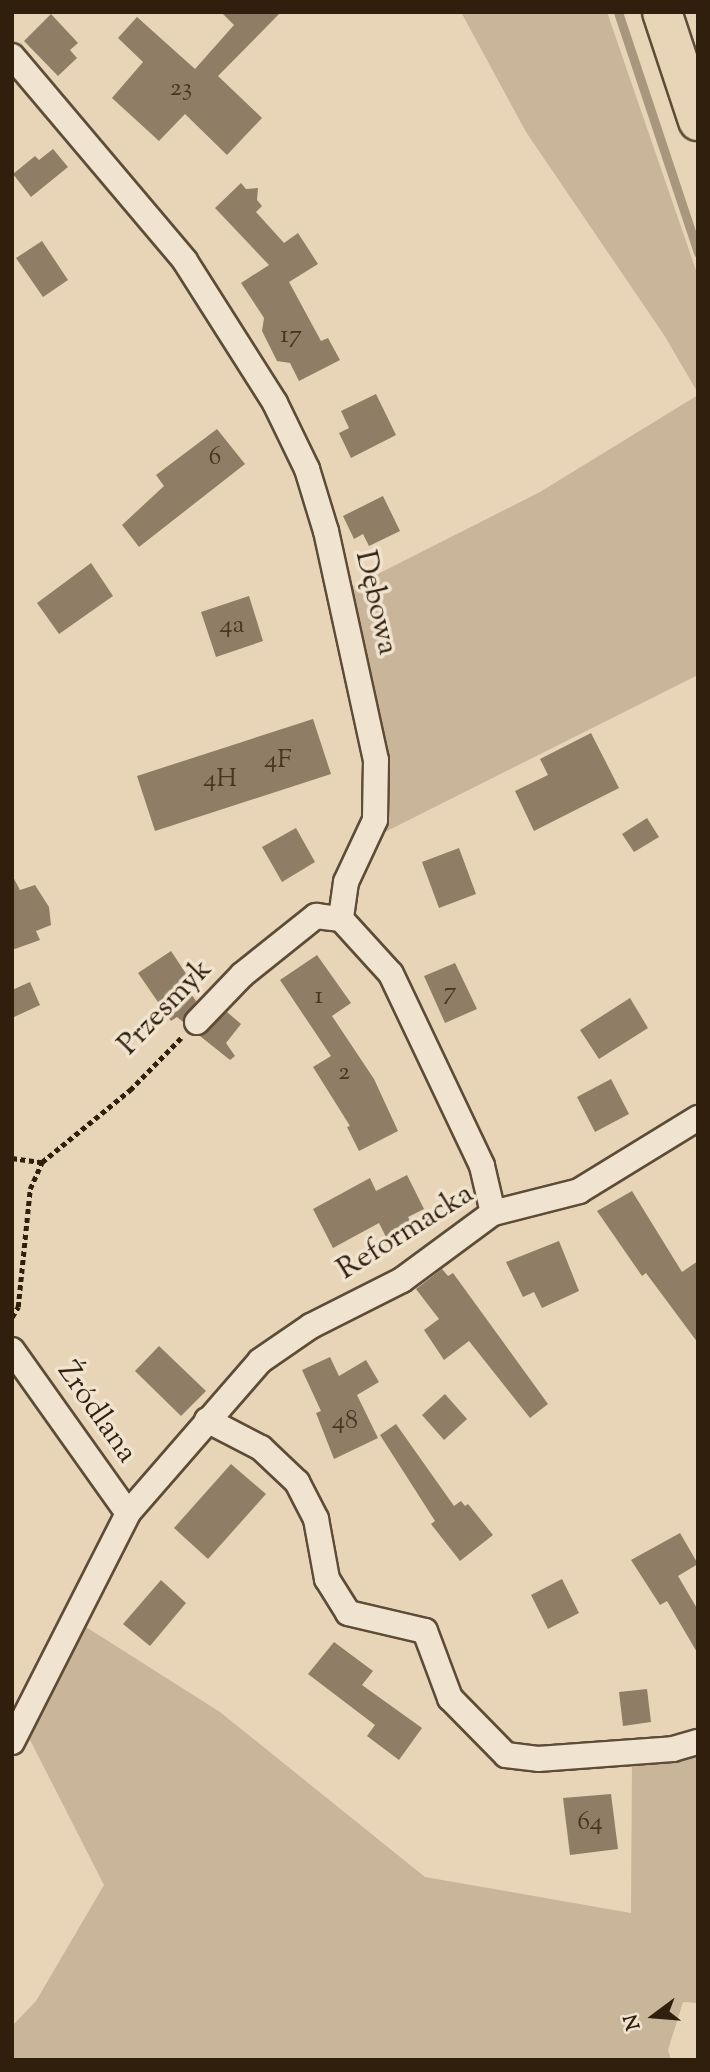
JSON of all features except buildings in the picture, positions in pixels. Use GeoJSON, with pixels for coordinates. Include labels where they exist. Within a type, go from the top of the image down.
{"type":"FeatureCollection","features":[{"type":"Feature","properties":{"kind":"main road"},"geometry":{"type":"LineString","coordinates":[[662,12],[698,121]]}},
{"type":"Feature","properties":{"kind":"street","name":"Dębowa"},"geometry":{"type":"LineString","coordinates":[[12,56],[185,261],[275,403],[307,469],[326,531],[376,760],[375,820],[346,882],[341,919]]}},
{"type":"Feature","properties":{"kind":"street","name":"Przesmyk"},"geometry":{"type":"LineString","coordinates":[[197,1022],[242,975],[316,916],[341,919]]}},
{"type":"Feature","properties":{"kind":"street"},"geometry":{"type":"LineString","coordinates":[[341,919],[391,974],[482,1166],[493,1213]]}},
{"type":"Feature","properties":{"kind":"street","name":"Reformacka"},"geometry":{"type":"LineString","coordinates":[[12,1742],[128,1513],[260,1361],[311,1326],[402,1280],[493,1213],[579,1191],[698,1118]]}},
{"type":"Feature","properties":{"kind":"street","name":"Źródlana"},"geometry":{"type":"LineString","coordinates":[[12,1350],[128,1513]]}},
{"type":"Feature","properties":{"kind":"street"},"geometry":{"type":"LineString","coordinates":[[207,1420],[261,1448],[297,1482],[316,1519],[327,1579],[348,1613],[425,1631],[450,1698],[506,1755],[538,1759],[673,1749],[698,1742]]}},
{"type":"Feature","properties":{"kind":"path","name":"Przesmyk"},"geometry":{"type":"LineString","coordinates":[[12,1317],[18,1307],[30,1189],[42,1162],[130,1090],[197,1022]]}},
{"type":"Feature","properties":{"kind":"path"},"geometry":{"type":"LineString","coordinates":[[12,1158],[42,1162]]}},
{"type":"Feature","properties":{"kind":"shaded area"},"geometry":{"type":"Polygon","coordinates":[[[461,12],[607,12],[698,276],[698,393],[664,335],[526,132],[461,12]]]}},
{"type":"Feature","properties":{"kind":"shaded area"},"geometry":{"type":"Polygon","coordinates":[[[698,395],[698,675],[379,835],[350,588],[540,492],[698,395]]]}},
{"type":"Feature","properties":{"kind":"shaded area"},"geometry":{"type":"Polygon","coordinates":[[[86,1627],[220,1712],[425,1877],[631,1913],[632,1760],[698,1754],[698,2003],[683,2002],[668,2050],[671,2060],[12,2060],[12,2026],[36,2001],[104,1885],[28,1736],[86,1627]]]}},
{"type":"Feature","properties":{"kind":"waterway"},"geometry":{"type":"LineString","coordinates":[[618,12],[698,253]]}}]}
